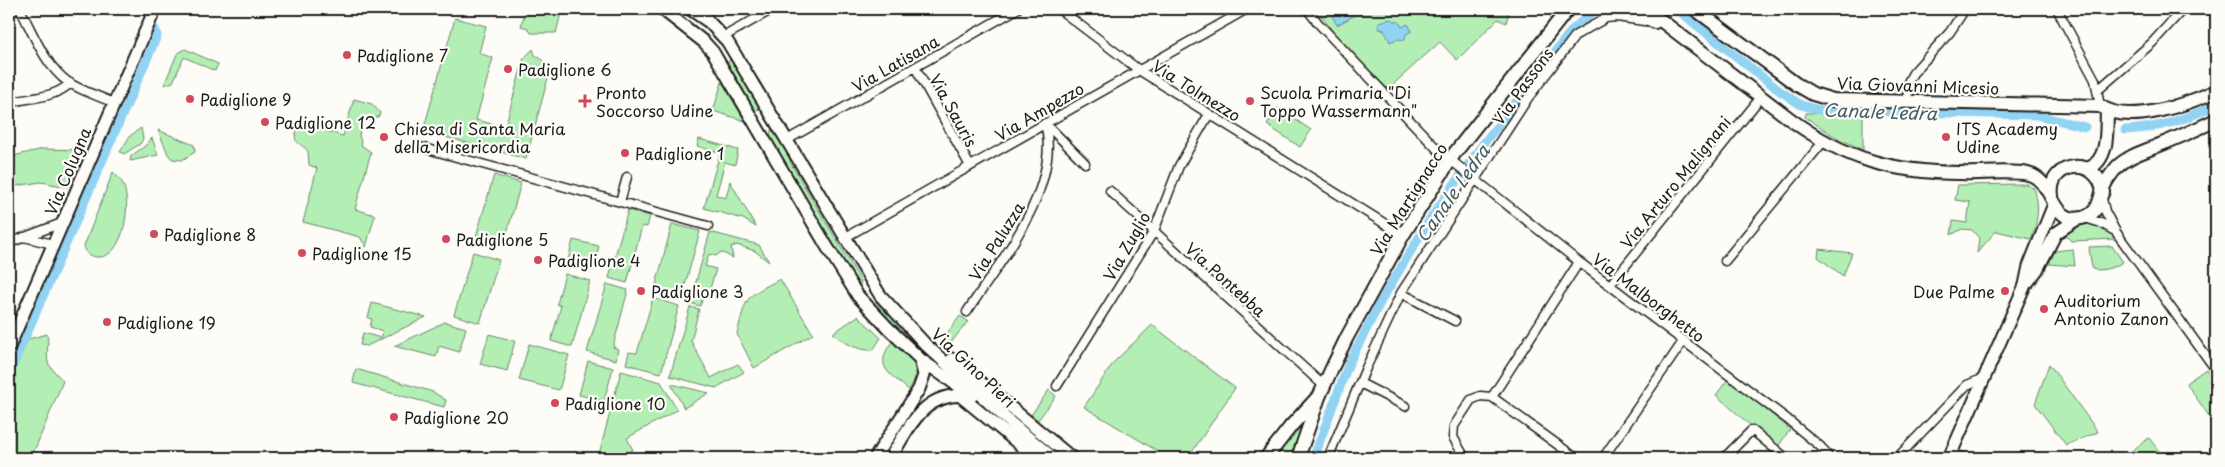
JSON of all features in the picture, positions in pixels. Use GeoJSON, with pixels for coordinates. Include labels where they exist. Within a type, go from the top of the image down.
{"type":"FeatureCollection","features":[{"type":"Feature","properties":{"kind":"main road","name":"Via Colugna"},"geometry":{"type":"LineString","coordinates":[[9,347],[154,9]]}},
{"type":"Feature","properties":{"kind":"main road","name":"Via Gino Pieri"},"geometry":{"type":"LineString","coordinates":[[662,9],[704,42],[713,52],[858,296],[920,359],[1012,424]]}},
{"type":"Feature","properties":{"kind":"main road"},"geometry":{"type":"LineString","coordinates":[[690,9],[719,32]]}},
{"type":"Feature","properties":{"kind":"main road"},"geometry":{"type":"LineString","coordinates":[[1628,9],[1678,35]]}},
{"type":"Feature","properties":{"kind":"main road"},"geometry":{"type":"LineString","coordinates":[[1646,9],[1678,35],[1823,142],[1856,157],[1903,169],[2034,175],[2042,180],[2054,204],[2066,216],[2081,218]]}},
{"type":"Feature","properties":{"kind":"main road","name":"Via Giovanni Micesio"},"geometry":{"type":"LineString","coordinates":[[1695,9],[1796,84],[1813,94],[1834,100],[2104,108],[2118,112],[2156,112],[2216,91]]}},
{"type":"Feature","properties":{"kind":"main road","name":"Via Martignacco"},"geometry":{"type":"LineString","coordinates":[[1302,456],[1322,392],[1346,337],[1403,235],[1453,163],[1550,34],[1564,11]]}},
{"type":"Feature","properties":{"kind":"main road","name":"Via Gino Pieri"},"geometry":{"type":"LineString","coordinates":[[719,32],[787,140],[873,286],[926,344],[1012,424]]}},
{"type":"Feature","properties":{"kind":"main road"},"geometry":{"type":"LineString","coordinates":[[704,42],[719,32]]}},
{"type":"Feature","properties":{"kind":"main road"},"geometry":{"type":"LineString","coordinates":[[713,52],[719,32]]}},
{"type":"Feature","properties":{"kind":"main road"},"geometry":{"type":"LineString","coordinates":[[1950,456],[2025,285],[2029,266],[2054,204],[2052,186],[2058,174],[2071,168],[2088,169],[2094,166],[2102,155],[2105,146],[2104,108]]}},
{"type":"Feature","properties":{"kind":"main road"},"geometry":{"type":"LineString","coordinates":[[764,138],[770,112]]}},
{"type":"Feature","properties":{"kind":"main road"},"geometry":{"type":"LineString","coordinates":[[2025,285],[2037,270],[2056,233],[2097,208],[2108,179],[2118,167],[2138,154],[2216,120]]}},
{"type":"Feature","properties":{"kind":"main road"},"geometry":{"type":"LineString","coordinates":[[2088,169],[2097,176],[2102,196]]}},
{"type":"Feature","properties":{"kind":"main road"},"geometry":{"type":"LineString","coordinates":[[858,296],[873,286]]}},
{"type":"Feature","properties":{"kind":"main road"},"geometry":{"type":"LineString","coordinates":[[866,305],[880,295]]}},
{"type":"Feature","properties":{"kind":"main road"},"geometry":{"type":"LineString","coordinates":[[926,344],[945,354],[1072,458]]}},
{"type":"Feature","properties":{"kind":"main road"},"geometry":{"type":"LineString","coordinates":[[920,359],[1036,458]]}},
{"type":"Feature","properties":{"kind":"main road"},"geometry":{"type":"LineString","coordinates":[[920,359],[924,375],[919,390],[878,454],[891,458],[924,406],[938,398],[960,395],[972,396]]}},
{"type":"Feature","properties":{"kind":"main road","name":"Via Martignacco"},"geometry":{"type":"LineString","coordinates":[[1266,458],[1322,392]]}},
{"type":"Feature","properties":{"kind":"main road"},"geometry":{"type":"LineString","coordinates":[[1012,424],[1053,458]]}},
{"type":"Feature","properties":{"kind":"street"},"geometry":{"type":"LineString","coordinates":[[20,9],[51,66],[70,83],[114,103]]}},
{"type":"Feature","properties":{"kind":"street"},"geometry":{"type":"LineString","coordinates":[[706,9],[719,32],[773,9]]}},
{"type":"Feature","properties":{"kind":"street","name":"Via Latisana"},"geometry":{"type":"LineString","coordinates":[[787,140],[1017,9]]}},
{"type":"Feature","properties":{"kind":"street","name":"Via Tolmezzo"},"geometry":{"type":"LineString","coordinates":[[1059,9],[1139,70],[1403,235]]}},
{"type":"Feature","properties":{"kind":"street","name":"Via Ampezzo"},"geometry":{"type":"LineString","coordinates":[[844,238],[1247,9]]}},
{"type":"Feature","properties":{"kind":"street","name":"Via Malborghetto"},"geometry":{"type":"LineString","coordinates":[[1307,9],[1438,150],[1453,163],[1579,262],[1684,340],[1819,445],[1829,458]]}},
{"type":"Feature","properties":{"kind":"street"},"geometry":{"type":"LineString","coordinates":[[1907,102],[1909,80],[1913,73],[1950,32],[1965,9]]}},
{"type":"Feature","properties":{"kind":"street"},"geometry":{"type":"LineString","coordinates":[[2057,9],[2098,90],[2104,108]]}},
{"type":"Feature","properties":{"kind":"street"},"geometry":{"type":"LineString","coordinates":[[2098,90],[2152,43],[2184,9]]}},
{"type":"Feature","properties":{"kind":"street","name":"Via Passons"},"geometry":{"type":"LineString","coordinates":[[1328,458],[1401,293],[1471,176],[1528,98],[1576,35],[1598,21],[1617,17],[1656,22]]}},
{"type":"Feature","properties":{"kind":"street","name":"Via Sauris"},"geometry":{"type":"LineString","coordinates":[[915,67],[970,166]]}},
{"type":"Feature","properties":{"kind":"street"},"geometry":{"type":"LineString","coordinates":[[9,103],[51,94],[65,88],[70,83]]}},
{"type":"Feature","properties":{"kind":"street","name":"Via Arturo Malignani"},"geometry":{"type":"LineString","coordinates":[[1610,285],[1761,97]]}},
{"type":"Feature","properties":{"kind":"street","name":"Via Zuglio"},"geometry":{"type":"LineString","coordinates":[[1057,386],[1154,231],[1179,166],[1209,114]]}},
{"type":"Feature","properties":{"kind":"street"},"geometry":{"type":"LineString","coordinates":[[1045,123],[1085,163]]}},
{"type":"Feature","properties":{"kind":"street","name":"Via Paluzza"},"geometry":{"type":"LineString","coordinates":[[967,312],[1036,204],[1049,146],[1045,123]]}},
{"type":"Feature","properties":{"kind":"street"},"geometry":{"type":"LineString","coordinates":[[1725,261],[1823,142]]}},
{"type":"Feature","properties":{"kind":"street"},"geometry":{"type":"LineString","coordinates":[[420,146],[708,226]]}},
{"type":"Feature","properties":{"kind":"street"},"geometry":{"type":"LineString","coordinates":[[620,202],[627,177]]}},
{"type":"Feature","properties":{"kind":"street","name":"Via Pontebba"},"geometry":{"type":"LineString","coordinates":[[1110,191],[1322,392]]}},
{"type":"Feature","properties":{"kind":"street"},"geometry":{"type":"LineString","coordinates":[[2102,196],[2105,212],[2121,240],[2216,370]]}},
{"type":"Feature","properties":{"kind":"street"},"geometry":{"type":"LineString","coordinates":[[2081,218],[2101,223],[2116,232]]}},
{"type":"Feature","properties":{"kind":"street"},"geometry":{"type":"LineString","coordinates":[[9,243],[62,223]]}},
{"type":"Feature","properties":{"kind":"street"},"geometry":{"type":"LineString","coordinates":[[24,237],[53,244]]}},
{"type":"Feature","properties":{"kind":"street"},"geometry":{"type":"LineString","coordinates":[[1492,397],[1579,262]]}},
{"type":"Feature","properties":{"kind":"street"},"geometry":{"type":"LineString","coordinates":[[1401,293],[1455,321]]}},
{"type":"Feature","properties":{"kind":"street"},"geometry":{"type":"LineString","coordinates":[[1603,458],[1684,340]]}},
{"type":"Feature","properties":{"kind":"street"},"geometry":{"type":"LineString","coordinates":[[1897,458],[1967,385],[1984,378]]}},
{"type":"Feature","properties":{"kind":"street"},"geometry":{"type":"LineString","coordinates":[[1360,383],[1405,406]]}},
{"type":"Feature","properties":{"kind":"street"},"geometry":{"type":"LineString","coordinates":[[1465,458],[1453,437],[1454,426],[1471,400],[1480,396],[1492,397],[1576,458]]}},
{"type":"Feature","properties":{"kind":"street"},"geometry":{"type":"LineString","coordinates":[[1724,458],[1752,430],[1786,458]]}},
{"type":"Feature","properties":{"kind":"street"},"geometry":{"type":"LineString","coordinates":[[1950,456],[1964,458]]}},
{"type":"Feature","properties":{"kind":"green space"},"geometry":{"type":"Polygon","coordinates":[[[526,9],[562,9],[556,33],[531,33],[528,28],[521,26],[526,9]]]}},
{"type":"Feature","properties":{"kind":"green space"},"geometry":{"type":"Polygon","coordinates":[[[1317,9],[1510,9],[1506,23],[1498,19],[1457,60],[1440,42],[1388,89],[1335,35],[1317,9]]]}},
{"type":"Feature","properties":{"kind":"green space"},"geometry":{"type":"Polygon","coordinates":[[[455,18],[486,26],[479,53],[493,58],[476,120],[505,127],[524,58],[533,49],[535,55],[551,67],[526,159],[423,131],[455,18]]]}},
{"type":"Feature","properties":{"kind":"green space"},"geometry":{"type":"Polygon","coordinates":[[[185,49],[218,64],[215,71],[184,57],[173,82],[164,85],[177,54],[185,49]]]}},
{"type":"Feature","properties":{"kind":"green space"},"geometry":{"type":"Polygon","coordinates":[[[730,59],[733,60],[760,105],[758,110],[754,108],[728,63],[730,59]]]}},
{"type":"Feature","properties":{"kind":"green space"},"geometry":{"type":"Polygon","coordinates":[[[722,82],[745,121],[713,111],[722,82]]]}},
{"type":"Feature","properties":{"kind":"green space"},"geometry":{"type":"Polygon","coordinates":[[[354,99],[372,104],[380,113],[379,116],[369,121],[362,119],[359,135],[362,146],[371,152],[355,209],[375,215],[366,247],[360,237],[303,222],[317,168],[309,165],[308,151],[295,138],[299,123],[343,136],[354,99]]]}},
{"type":"Feature","properties":{"kind":"green space"},"geometry":{"type":"Polygon","coordinates":[[[1278,108],[1311,130],[1300,147],[1267,125],[1278,108]]]}},
{"type":"Feature","properties":{"kind":"green space"},"geometry":{"type":"Polygon","coordinates":[[[1806,113],[1863,113],[1863,150],[1834,136],[1805,117],[1806,113]]]}},
{"type":"Feature","properties":{"kind":"green space"},"geometry":{"type":"Polygon","coordinates":[[[772,122],[790,154],[790,162],[861,281],[860,285],[855,284],[770,140],[772,122]]]}},
{"type":"Feature","properties":{"kind":"green space"},"geometry":{"type":"Polygon","coordinates":[[[141,128],[143,139],[140,144],[124,154],[120,152],[130,136],[141,128]]]}},
{"type":"Feature","properties":{"kind":"green space"},"geometry":{"type":"Polygon","coordinates":[[[158,130],[194,145],[195,152],[182,160],[172,159],[158,130]]]}},
{"type":"Feature","properties":{"kind":"green space"},"geometry":{"type":"Polygon","coordinates":[[[152,138],[158,155],[130,161],[131,156],[145,146],[152,138]]]}},
{"type":"Feature","properties":{"kind":"green space"},"geometry":{"type":"Polygon","coordinates":[[[699,139],[738,150],[735,165],[725,162],[716,195],[726,198],[730,181],[756,227],[743,219],[704,208],[720,153],[697,146],[699,139]]]}},
{"type":"Feature","properties":{"kind":"green space"},"geometry":{"type":"Polygon","coordinates":[[[43,149],[83,150],[67,187],[41,182],[9,187],[9,157],[43,149]]]}},
{"type":"Feature","properties":{"kind":"green space"},"geometry":{"type":"Polygon","coordinates":[[[113,172],[122,182],[126,194],[125,221],[122,234],[116,246],[109,254],[99,257],[87,254],[84,246],[113,172]]]}},
{"type":"Feature","properties":{"kind":"green space"},"geometry":{"type":"Polygon","coordinates":[[[494,175],[521,183],[503,247],[475,240],[494,175]]]}},
{"type":"Feature","properties":{"kind":"green space"},"geometry":{"type":"Polygon","coordinates":[[[2027,184],[2034,188],[2038,207],[2037,220],[2031,239],[1996,231],[1977,253],[1979,238],[1972,230],[1962,229],[1951,235],[1953,221],[1967,223],[1970,202],[1955,200],[1958,185],[2027,184]]]}},
{"type":"Feature","properties":{"kind":"green space"},"geometry":{"type":"Polygon","coordinates":[[[628,210],[650,216],[647,227],[642,226],[627,283],[609,278],[628,210]]]}},
{"type":"Feature","properties":{"kind":"green space"},"geometry":{"type":"Polygon","coordinates":[[[2082,223],[2101,227],[2116,239],[2071,241],[2062,232],[2082,223]]]}},
{"type":"Feature","properties":{"kind":"green space"},"geometry":{"type":"Polygon","coordinates":[[[672,224],[700,231],[682,296],[655,289],[672,224]]]}},
{"type":"Feature","properties":{"kind":"green space"},"geometry":{"type":"Polygon","coordinates":[[[710,232],[759,245],[769,262],[755,251],[737,245],[731,247],[733,258],[721,252],[716,256],[709,254],[705,266],[716,269],[709,292],[705,292],[700,306],[690,303],[710,232]]]}},
{"type":"Feature","properties":{"kind":"green space"},"geometry":{"type":"Polygon","coordinates":[[[573,240],[599,246],[593,271],[567,264],[573,240]]]}},
{"type":"Feature","properties":{"kind":"green space"},"geometry":{"type":"Polygon","coordinates":[[[2112,246],[2123,262],[2100,270],[2092,269],[2089,247],[2112,246]]]}},
{"type":"Feature","properties":{"kind":"green space"},"geometry":{"type":"Polygon","coordinates":[[[1819,249],[1852,253],[1843,276],[1818,257],[1819,249]]]}},
{"type":"Feature","properties":{"kind":"green space"},"geometry":{"type":"Polygon","coordinates":[[[2073,249],[2075,266],[2049,264],[2055,251],[2073,249]]]}},
{"type":"Feature","properties":{"kind":"green space"},"geometry":{"type":"Polygon","coordinates":[[[473,252],[499,260],[480,323],[454,315],[473,252]]]}},
{"type":"Feature","properties":{"kind":"green space"},"geometry":{"type":"Polygon","coordinates":[[[565,274],[590,281],[572,347],[551,341],[561,306],[557,304],[565,274]]]}},
{"type":"Feature","properties":{"kind":"green space"},"geometry":{"type":"Polygon","coordinates":[[[780,279],[813,334],[754,368],[737,334],[743,312],[753,294],[780,279]]]}},
{"type":"Feature","properties":{"kind":"green space"},"geometry":{"type":"Polygon","coordinates":[[[607,284],[628,290],[613,347],[618,349],[616,360],[587,352],[607,284]]]}},
{"type":"Feature","properties":{"kind":"green space"},"geometry":{"type":"Polygon","coordinates":[[[653,298],[679,306],[661,373],[626,364],[629,352],[637,353],[653,298]]]}},
{"type":"Feature","properties":{"kind":"green space"},"geometry":{"type":"Polygon","coordinates":[[[876,302],[902,329],[981,399],[914,347],[873,306],[873,303],[876,302]]]}},
{"type":"Feature","properties":{"kind":"green space"},"geometry":{"type":"Polygon","coordinates":[[[372,303],[426,317],[367,346],[360,345],[363,333],[381,338],[383,331],[370,327],[372,319],[368,318],[372,303]]]}},
{"type":"Feature","properties":{"kind":"green space"},"geometry":{"type":"Polygon","coordinates":[[[690,307],[699,309],[691,341],[711,378],[738,364],[744,372],[716,388],[670,376],[690,307]]]}},
{"type":"Feature","properties":{"kind":"green space"},"geometry":{"type":"Polygon","coordinates":[[[858,316],[881,338],[873,350],[851,346],[833,333],[858,316]]]}},
{"type":"Feature","properties":{"kind":"green space"},"geometry":{"type":"Polygon","coordinates":[[[960,316],[968,321],[947,348],[940,343],[960,316]]]}},
{"type":"Feature","properties":{"kind":"green space"},"geometry":{"type":"Polygon","coordinates":[[[445,322],[466,328],[459,352],[439,346],[436,357],[394,346],[445,322]]]}},
{"type":"Feature","properties":{"kind":"green space"},"geometry":{"type":"Polygon","coordinates":[[[1152,325],[1235,388],[1188,458],[1169,458],[1084,407],[1114,362],[1152,325]]]}},
{"type":"Feature","properties":{"kind":"green space"},"geometry":{"type":"Polygon","coordinates":[[[47,334],[48,362],[63,381],[33,454],[36,458],[9,458],[9,379],[25,340],[47,334]]]}},
{"type":"Feature","properties":{"kind":"green space"},"geometry":{"type":"Polygon","coordinates":[[[489,334],[515,341],[507,371],[480,364],[489,334]]]}},
{"type":"Feature","properties":{"kind":"green space"},"geometry":{"type":"Polygon","coordinates":[[[894,339],[905,350],[915,368],[915,375],[909,390],[885,368],[884,356],[894,339]]]}},
{"type":"Feature","properties":{"kind":"green space"},"geometry":{"type":"Polygon","coordinates":[[[529,344],[569,355],[559,390],[519,380],[529,344]]]}},
{"type":"Feature","properties":{"kind":"green space"},"geometry":{"type":"Polygon","coordinates":[[[588,361],[613,368],[604,401],[579,395],[588,361]]]}},
{"type":"Feature","properties":{"kind":"green space"},"geometry":{"type":"Polygon","coordinates":[[[2049,364],[2098,432],[2066,445],[2035,404],[2049,364]]]}},
{"type":"Feature","properties":{"kind":"green space"},"geometry":{"type":"Polygon","coordinates":[[[356,369],[433,392],[446,400],[444,407],[353,383],[356,369]]]}},
{"type":"Feature","properties":{"kind":"green space"},"geometry":{"type":"Polygon","coordinates":[[[2206,369],[2216,383],[2216,426],[2186,383],[2206,369]]]}},
{"type":"Feature","properties":{"kind":"green space"},"geometry":{"type":"Polygon","coordinates":[[[621,371],[661,382],[677,410],[627,438],[633,450],[629,452],[621,451],[611,458],[598,458],[621,371]]]}},
{"type":"Feature","properties":{"kind":"green space"},"geometry":{"type":"Polygon","coordinates":[[[1728,379],[1790,429],[1778,447],[1716,395],[1728,379]]]}},
{"type":"Feature","properties":{"kind":"green space"},"geometry":{"type":"Polygon","coordinates":[[[671,384],[709,393],[684,408],[671,384]]]}},
{"type":"Feature","properties":{"kind":"green space"},"geometry":{"type":"Polygon","coordinates":[[[1049,390],[1056,396],[1038,420],[1031,415],[1049,390]]]}},
{"type":"Feature","properties":{"kind":"green space"},"geometry":{"type":"Polygon","coordinates":[[[1312,410],[1294,458],[1271,458],[1312,410]]]}},
{"type":"Feature","properties":{"kind":"green space"},"geometry":{"type":"Polygon","coordinates":[[[2149,438],[2164,458],[2122,458],[2149,438]]]}},
{"type":"Feature","properties":{"kind":"water"},"geometry":{"type":"Polygon","coordinates":[[[1328,9],[1367,9],[1337,25],[1328,9]]]}},
{"type":"Feature","properties":{"kind":"water"},"geometry":{"type":"Polygon","coordinates":[[[1390,19],[1399,22],[1402,27],[1408,24],[1412,31],[1406,34],[1405,40],[1397,39],[1390,42],[1384,30],[1379,29],[1379,22],[1390,19]]]}},
{"type":"Feature","properties":{"kind":"waterway"},"geometry":{"type":"LineString","coordinates":[[142,9],[145,12]]}},
{"type":"Feature","properties":{"kind":"waterway","name":"Canale Ledra"},"geometry":{"type":"LineString","coordinates":[[1316,451],[1349,363],[1381,301],[1430,219],[1480,148],[1572,30],[1596,9]]}},
{"type":"Feature","properties":{"kind":"waterway","name":"Canale Ledra"},"geometry":{"type":"LineString","coordinates":[[1676,9],[1780,91],[1801,105],[1819,110],[2036,115],[2085,127]]}},
{"type":"Feature","properties":{"kind":"waterway"},"geometry":{"type":"LineString","coordinates":[[9,374],[157,36],[155,29]]}},
{"type":"Feature","properties":{"kind":"waterway","name":"Canale Ledra"},"geometry":{"type":"LineString","coordinates":[[2125,130],[2172,122],[2216,105]]}},
{"type":"Feature","properties":{"kind":"place","name":"Padiglione 7"},"geometry":{"type":"Point","coordinates":[347,55]}},
{"type":"Feature","properties":{"kind":"place","name":"Padiglione 6"},"geometry":{"type":"Point","coordinates":[508,69]}},
{"type":"Feature","properties":{"kind":"place","name":"Padiglione 9"},"geometry":{"type":"Point","coordinates":[190,99]}},
{"type":"Feature","properties":{"kind":"place","name":"Pronto Soccorso Udine"},"geometry":{"type":"Point","coordinates":[585,101]}},
{"type":"Feature","properties":{"kind":"place","name":"Scuola Primaria \"Di Toppo Wassermann\""},"geometry":{"type":"Point","coordinates":[1250,101]}},
{"type":"Feature","properties":{"kind":"place","name":"Padiglione 12"},"geometry":{"type":"Point","coordinates":[265,122]}},
{"type":"Feature","properties":{"kind":"place","name":"Chiesa di Santa Maria della Misericordia"},"geometry":{"type":"Point","coordinates":[384,137]}},
{"type":"Feature","properties":{"kind":"place","name":"ITS Academy Udine"},"geometry":{"type":"Point","coordinates":[1946,137]}},
{"type":"Feature","properties":{"kind":"place","name":"Padiglione 1"},"geometry":{"type":"Point","coordinates":[625,153]}},
{"type":"Feature","properties":{"kind":"place","name":"Padiglione 8"},"geometry":{"type":"Point","coordinates":[154,234]}},
{"type":"Feature","properties":{"kind":"place","name":"Padiglione 5"},"geometry":{"type":"Point","coordinates":[446,239]}},
{"type":"Feature","properties":{"kind":"place","name":"Padiglione 15"},"geometry":{"type":"Point","coordinates":[302,253]}},
{"type":"Feature","properties":{"kind":"place","name":"Padiglione 4"},"geometry":{"type":"Point","coordinates":[538,260]}},
{"type":"Feature","properties":{"kind":"place","name":"Padiglione 3"},"geometry":{"type":"Point","coordinates":[641,291]}},
{"type":"Feature","properties":{"kind":"place","name":"Due Palme"},"geometry":{"type":"Point","coordinates":[2005,291]}},
{"type":"Feature","properties":{"kind":"place","name":"Auditorium Antonio Zanon"},"geometry":{"type":"Point","coordinates":[2044,309]}},
{"type":"Feature","properties":{"kind":"place","name":"Padiglione 19"},"geometry":{"type":"Point","coordinates":[107,322]}},
{"type":"Feature","properties":{"kind":"place","name":"Padiglione 10"},"geometry":{"type":"Point","coordinates":[555,403]}},
{"type":"Feature","properties":{"kind":"place","name":"Padiglione 20"},"geometry":{"type":"Point","coordinates":[394,417]}}]}
